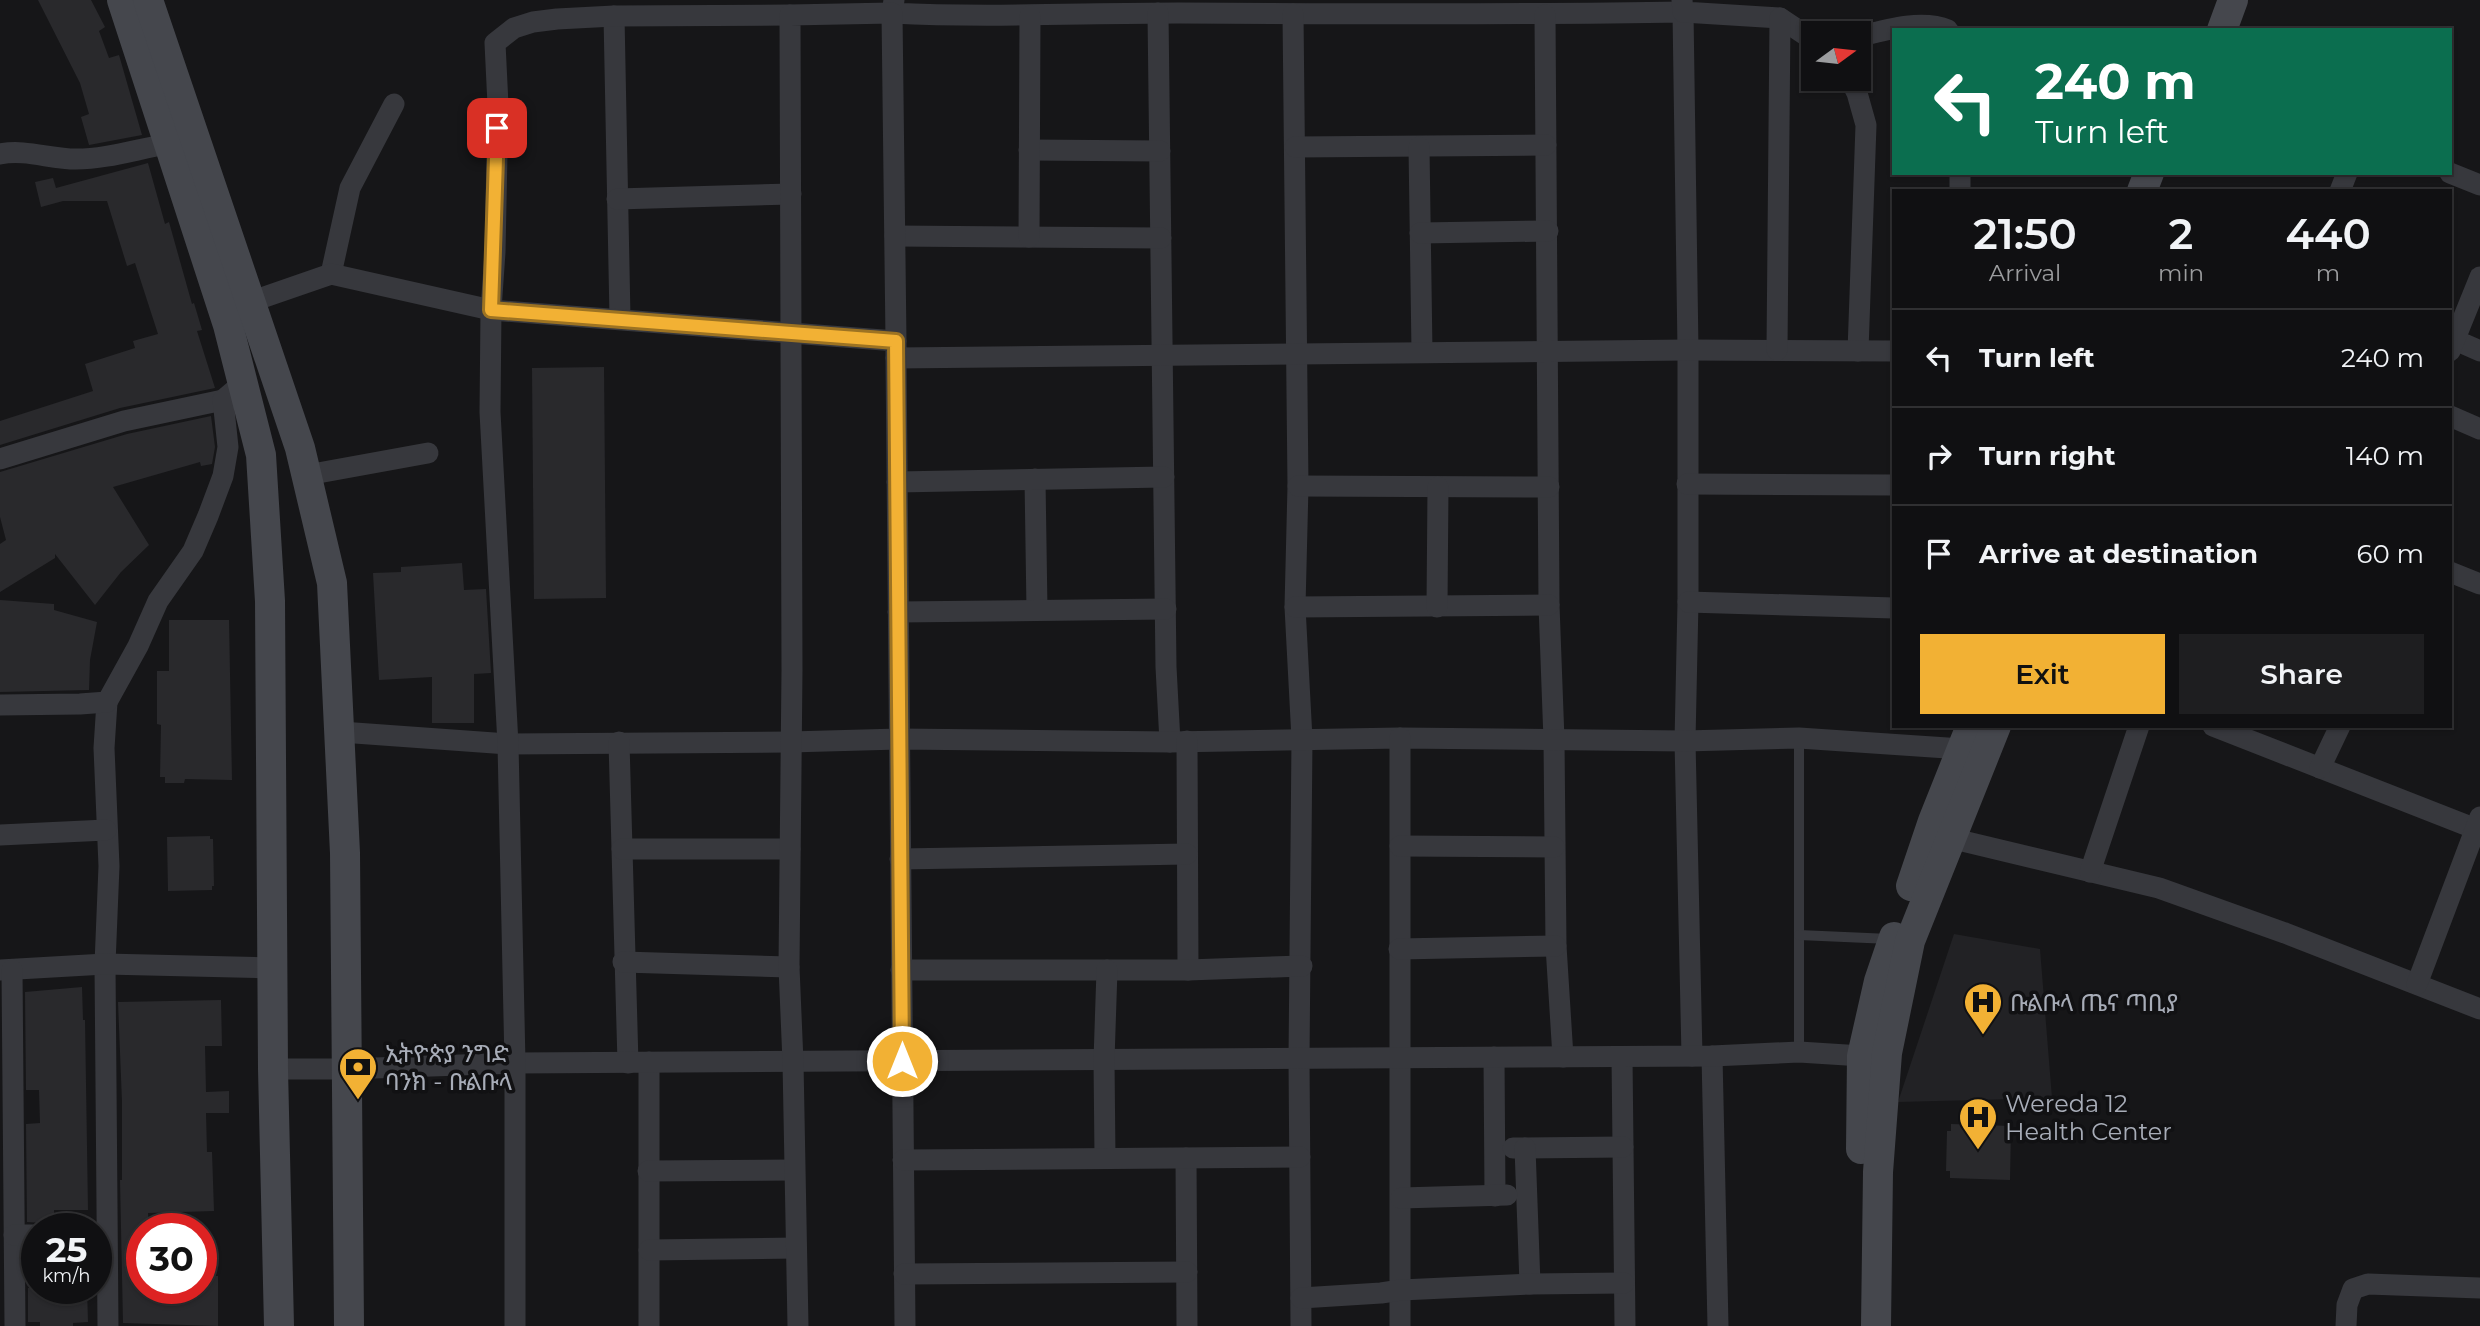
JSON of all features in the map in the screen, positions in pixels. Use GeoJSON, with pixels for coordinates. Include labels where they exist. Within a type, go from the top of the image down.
{"type":"FeatureCollection","features":[{"type":"Feature","properties":{"kind":"main road"},"geometry":{"type":"LineString","coordinates":[[122,0],[228,325],[233,392],[261,455],[270,627],[273,1069],[279,1326]]}},
{"type":"Feature","properties":{"kind":"main road"},"geometry":{"type":"LineString","coordinates":[[148,0],[300,448],[332,583],[345,853],[349,1326]]}},
{"type":"Feature","properties":{"kind":"main road"},"geometry":{"type":"LineString","coordinates":[[2202,28],[2211,0]]}},
{"type":"Feature","properties":{"kind":"main road"},"geometry":{"type":"LineString","coordinates":[[2223,28],[2233,0]]}},
{"type":"Feature","properties":{"kind":"main road"},"geometry":{"type":"LineString","coordinates":[[1876,1326],[1878,1172],[1887,1053],[1910,941],[1995,728]]}},
{"type":"Feature","properties":{"kind":"main road"},"geometry":{"type":"LineString","coordinates":[[1858,1326],[1862,1056],[1879,981],[1933,821],[1967,738]]}},
{"type":"Feature","properties":{"kind":"street"},"geometry":{"type":"LineString","coordinates":[[1682,6],[1688,350],[1685,741],[1718,1326]]}},
{"type":"Feature","properties":{"kind":"street"},"geometry":{"type":"LineString","coordinates":[[515,1326],[515,1063],[508,744],[490,412],[498,118],[495,43],[514,28],[533,22],[614,16],[790,15],[893,7],[1030,16],[1293,13],[1413,7],[1545,15],[1682,6],[1780,18],[1801,32]]}},
{"type":"Feature","properties":{"kind":"street"},"geometry":{"type":"LineString","coordinates":[[893,7],[905,1326]]}},
{"type":"Feature","properties":{"kind":"street"},"geometry":{"type":"LineString","coordinates":[[1158,13],[1166,610],[1187,853],[1188,970]]}},
{"type":"Feature","properties":{"kind":"street"},"geometry":{"type":"LineString","coordinates":[[1293,13],[1298,486],[1294,607],[1302,739],[1299,1059],[1301,1326]]}},
{"type":"Feature","properties":{"kind":"street"},"geometry":{"type":"LineString","coordinates":[[790,15],[789,967],[798,1326]]}},
{"type":"Feature","properties":{"kind":"street"},"geometry":{"type":"LineString","coordinates":[[1545,15],[1549,606],[1554,740],[1556,946],[1563,1057]]}},
{"type":"Feature","properties":{"kind":"street"},"geometry":{"type":"LineString","coordinates":[[614,16],[620,318]]}},
{"type":"Feature","properties":{"kind":"street"},"geometry":{"type":"LineString","coordinates":[[1029,237],[1030,16]]}},
{"type":"Feature","properties":{"kind":"street"},"geometry":{"type":"LineString","coordinates":[[1777,350],[1780,18]]}},
{"type":"Feature","properties":{"kind":"street"},"geometry":{"type":"LineString","coordinates":[[1901,28],[1943,28]]}},
{"type":"Feature","properties":{"kind":"street"},"geometry":{"type":"LineString","coordinates":[[1871,34],[1892,30]]}},
{"type":"Feature","properties":{"kind":"street"},"geometry":{"type":"LineString","coordinates":[[1856,91],[1866,125],[1858,351]]}},
{"type":"Feature","properties":{"kind":"street"},"geometry":{"type":"LineString","coordinates":[[331,274],[350,188],[394,104]]}},
{"type":"Feature","properties":{"kind":"street"},"geometry":{"type":"LineString","coordinates":[[0,154],[15,151],[77,159],[122,155],[167,144]]}},
{"type":"Feature","properties":{"kind":"street"},"geometry":{"type":"LineString","coordinates":[[1295,147],[1546,145]]}},
{"type":"Feature","properties":{"kind":"street"},"geometry":{"type":"LineString","coordinates":[[1419,146],[1422,352]]}},
{"type":"Feature","properties":{"kind":"street"},"geometry":{"type":"LineString","coordinates":[[1030,150],[1160,151]]}},
{"type":"Feature","properties":{"kind":"street"},"geometry":{"type":"LineString","coordinates":[[2452,174],[2480,185]]}},
{"type":"Feature","properties":{"kind":"street"},"geometry":{"type":"LineString","coordinates":[[617,199],[790,194]]}},
{"type":"Feature","properties":{"kind":"street"},"geometry":{"type":"LineString","coordinates":[[1420,233],[1548,231]]}},
{"type":"Feature","properties":{"kind":"street"},"geometry":{"type":"LineString","coordinates":[[895,236],[1161,238]]}},
{"type":"Feature","properties":{"kind":"street"},"geometry":{"type":"LineString","coordinates":[[250,302],[331,274],[491,310],[791,333],[896,349],[1162,357],[1422,352],[1892,351]]}},
{"type":"Feature","properties":{"kind":"street"},"geometry":{"type":"LineString","coordinates":[[2480,277],[2453,345],[2480,351]]}},
{"type":"Feature","properties":{"kind":"street"},"geometry":{"type":"LineString","coordinates":[[0,459],[124,421],[233,392],[223,477],[213,503],[193,551],[158,600],[138,646],[107,702],[104,748],[108,866],[102,1213]]}},
{"type":"Feature","properties":{"kind":"street"},"geometry":{"type":"LineString","coordinates":[[2452,417],[2480,429]]}},
{"type":"Feature","properties":{"kind":"street"},"geometry":{"type":"LineString","coordinates":[[307,475],[428,453]]}},
{"type":"Feature","properties":{"kind":"street"},"geometry":{"type":"LineString","coordinates":[[897,482],[1164,477]]}},
{"type":"Feature","properties":{"kind":"street"},"geometry":{"type":"LineString","coordinates":[[1035,480],[1037,610]]}},
{"type":"Feature","properties":{"kind":"street"},"geometry":{"type":"LineString","coordinates":[[1687,484],[1892,485]]}},
{"type":"Feature","properties":{"kind":"street"},"geometry":{"type":"LineString","coordinates":[[1298,486],[1549,487]]}},
{"type":"Feature","properties":{"kind":"street"},"geometry":{"type":"LineString","coordinates":[[1437,487],[1437,607]]}},
{"type":"Feature","properties":{"kind":"street"},"geometry":{"type":"LineString","coordinates":[[2452,573],[2480,584]]}},
{"type":"Feature","properties":{"kind":"street"},"geometry":{"type":"LineString","coordinates":[[1688,602],[1892,608]]}},
{"type":"Feature","properties":{"kind":"street"},"geometry":{"type":"LineString","coordinates":[[1294,607],[1549,606]]}},
{"type":"Feature","properties":{"kind":"street"},"geometry":{"type":"LineString","coordinates":[[898,612],[1166,610]]}},
{"type":"Feature","properties":{"kind":"street"},"geometry":{"type":"LineString","coordinates":[[0,705],[107,702]]}},
{"type":"Feature","properties":{"kind":"street"},"geometry":{"type":"LineString","coordinates":[[2090,872],[2138,728]]}},
{"type":"Feature","properties":{"kind":"street"},"geometry":{"type":"LineString","coordinates":[[2218,728],[2320,768],[2478,823],[2417,984]]}},
{"type":"Feature","properties":{"kind":"street"},"geometry":{"type":"LineString","coordinates":[[2320,768],[2339,728]]}},
{"type":"Feature","properties":{"kind":"street"},"geometry":{"type":"LineString","coordinates":[[341,732],[508,744],[899,739],[1178,741],[1400,738],[1685,741],[1967,738]]}},
{"type":"Feature","properties":{"kind":"street"},"geometry":{"type":"LineString","coordinates":[[1400,738],[1400,1326]]}},
{"type":"Feature","properties":{"kind":"street"},"geometry":{"type":"LineString","coordinates":[[619,742],[623,962],[638,1063],[648,1171],[649,1326]]}},
{"type":"Feature","properties":{"kind":"street"},"geometry":{"type":"LineString","coordinates":[[0,835],[106,830]]}},
{"type":"Feature","properties":{"kind":"street"},"geometry":{"type":"LineString","coordinates":[[1950,838],[2158,888],[2480,1009]]}},
{"type":"Feature","properties":{"kind":"street"},"geometry":{"type":"LineString","coordinates":[[1400,846],[1554,846]]}},
{"type":"Feature","properties":{"kind":"street"},"geometry":{"type":"LineString","coordinates":[[622,849],[790,849]]}},
{"type":"Feature","properties":{"kind":"street"},"geometry":{"type":"LineString","coordinates":[[900,859],[1187,853]]}},
{"type":"Feature","properties":{"kind":"street"},"geometry":{"type":"LineString","coordinates":[[1399,949],[1556,946]]}},
{"type":"Feature","properties":{"kind":"street"},"geometry":{"type":"LineString","coordinates":[[623,962],[789,967]]}},
{"type":"Feature","properties":{"kind":"street"},"geometry":{"type":"LineString","coordinates":[[15,1326],[7,1275],[14,1236],[7,1201],[6,970],[105,964],[272,968]]}},
{"type":"Feature","properties":{"kind":"street"},"geometry":{"type":"LineString","coordinates":[[901,970],[1188,970],[1301,966]]}},
{"type":"Feature","properties":{"kind":"street"},"geometry":{"type":"LineString","coordinates":[[1105,1158],[1107,970]]}},
{"type":"Feature","properties":{"kind":"street"},"geometry":{"type":"LineString","coordinates":[[273,1069],[515,1063],[1622,1057],[1799,1052],[1862,1056]]}},
{"type":"Feature","properties":{"kind":"street"},"geometry":{"type":"LineString","coordinates":[[1622,1057],[1625,1326]]}},
{"type":"Feature","properties":{"kind":"street"},"geometry":{"type":"LineString","coordinates":[[1494,1058],[1495,1196]]}},
{"type":"Feature","properties":{"kind":"street"},"geometry":{"type":"LineString","coordinates":[[1494,1148],[1623,1147]]}},
{"type":"Feature","properties":{"kind":"street"},"geometry":{"type":"LineString","coordinates":[[1525,1148],[1530,1284]]}},
{"type":"Feature","properties":{"kind":"street"},"geometry":{"type":"LineString","coordinates":[[903,1160],[1300,1157]]}},
{"type":"Feature","properties":{"kind":"street"},"geometry":{"type":"LineString","coordinates":[[1186,1158],[1188,1326]]}},
{"type":"Feature","properties":{"kind":"street"},"geometry":{"type":"LineString","coordinates":[[648,1171],[794,1170]]}},
{"type":"Feature","properties":{"kind":"street"},"geometry":{"type":"LineString","coordinates":[[1401,1198],[1527,1195]]}},
{"type":"Feature","properties":{"kind":"street"},"geometry":{"type":"LineString","coordinates":[[14,1236],[21,1236]]}},
{"type":"Feature","properties":{"kind":"street"},"geometry":{"type":"LineString","coordinates":[[649,1250],[796,1248]]}},
{"type":"Feature","properties":{"kind":"street"},"geometry":{"type":"LineString","coordinates":[[904,1274],[1187,1272]]}},
{"type":"Feature","properties":{"kind":"street"},"geometry":{"type":"LineString","coordinates":[[1301,1298],[1530,1284],[1624,1283]]}},
{"type":"Feature","properties":{"kind":"street"},"geometry":{"type":"LineString","coordinates":[[2346,1326],[2347,1305],[2353,1289],[2368,1284],[2480,1288]]}},
{"type":"Feature","properties":{"kind":"street"},"geometry":{"type":"LineString","coordinates":[[107,1304],[108,1326]]}},
{"type":"Feature","properties":{"kind":"lane"},"geometry":{"type":"LineString","coordinates":[[1799,738],[1799,1052]]}},
{"type":"Feature","properties":{"kind":"lane"},"geometry":{"type":"LineString","coordinates":[[1799,935],[1893,939]]}},
{"type":"Feature","properties":{"kind":"shaded area","name":"ቡልቡላ ጤና ጣቢያ"},"geometry":{"type":"Polygon","coordinates":[[[1954,934],[2040,949],[2052,1098],[1898,1102],[1954,934]]]}},
{"type":"Feature","properties":{"kind":"building"},"geometry":{"type":"Polygon","coordinates":[[[38,0],[91,0],[105,27],[99,31],[109,58],[119,55],[142,135],[89,145],[81,117],[89,114],[80,83],[38,0]]]}},
{"type":"Feature","properties":{"kind":"building"},"geometry":{"type":"Polygon","coordinates":[[[148,163],[165,224],[169,222],[192,304],[194,303],[202,330],[197,331],[215,388],[120,408],[0,445],[0,421],[93,391],[85,364],[135,348],[133,341],[158,334],[135,263],[127,266],[107,201],[63,201],[41,207],[35,182],[53,178],[56,188],[148,163]]]}},
{"type":"Feature","properties":{"kind":"building"},"geometry":{"type":"Polygon","coordinates":[[[604,367],[606,598],[534,599],[532,368],[604,367]]]}},
{"type":"Feature","properties":{"kind":"building"},"geometry":{"type":"Polygon","coordinates":[[[211,416],[215,447],[212,464],[201,466],[200,462],[113,487],[149,545],[121,572],[95,605],[55,554],[55,558],[0,592],[0,544],[6,540],[0,517],[0,472],[127,434],[211,416]]]}},
{"type":"Feature","properties":{"kind":"building"},"geometry":{"type":"Polygon","coordinates":[[[462,563],[464,590],[486,589],[491,673],[474,674],[474,723],[432,723],[432,677],[379,680],[373,573],[401,572],[401,567],[462,563]]]}},
{"type":"Feature","properties":{"kind":"building"},"geometry":{"type":"Polygon","coordinates":[[[0,600],[54,604],[54,610],[97,622],[90,660],[89,690],[0,692],[0,600]]]}},
{"type":"Feature","properties":{"kind":"building"},"geometry":{"type":"Polygon","coordinates":[[[169,620],[229,620],[232,780],[185,779],[184,783],[165,783],[165,777],[160,777],[161,725],[157,724],[157,671],[169,671],[169,620]]]}},
{"type":"Feature","properties":{"kind":"building"},"geometry":{"type":"Polygon","coordinates":[[[210,836],[210,839],[213,839],[212,890],[168,891],[167,837],[210,836]]]}},
{"type":"Feature","properties":{"kind":"building"},"geometry":{"type":"Polygon","coordinates":[[[82,987],[85,1020],[88,1210],[27,1213],[26,1124],[40,1123],[39,1090],[26,1090],[25,992],[82,987]]]}},
{"type":"Feature","properties":{"kind":"building"},"geometry":{"type":"Polygon","coordinates":[[[221,1000],[222,1046],[205,1046],[206,1092],[229,1091],[229,1113],[206,1113],[207,1152],[212,1152],[214,1211],[126,1213],[126,1304],[217,1304],[218,1276],[218,1326],[123,1323],[120,1180],[122,1102],[118,1002],[221,1000]]]}},
{"type":"Feature","properties":{"kind":"building","name":"Wereda 12 Health Center"},"geometry":{"type":"Polygon","coordinates":[[[1951,1124],[2011,1126],[2010,1180],[1950,1178],[1950,1171],[1946,1171],[1947,1131],[1951,1131],[1951,1124]]]}},
{"type":"Feature","properties":{"kind":"building"},"geometry":{"type":"Polygon","coordinates":[[[28,1304],[87,1304],[88,1322],[73,1323],[73,1326],[40,1326],[40,1322],[28,1322],[28,1304]]]}},
{"type":"Feature","properties":{"kind":"place","name":"ቡልቡላ ጤና ጣቢያ"},"geometry":{"type":"Point","coordinates":[1983,1036]}},
{"type":"Feature","properties":{"kind":"place","name":"ኢትዮጵያ ንግድ ባንክ - ቡልቡላ"},"geometry":{"type":"Point","coordinates":[358,1101]}},
{"type":"Feature","properties":{"kind":"place","name":"Wereda 12 Health Center"},"geometry":{"type":"Point","coordinates":[1978,1151]}},
{"type":"Feature","properties":{"kind":"route"},"geometry":{"type":"LineString","coordinates":[[497,128],[491,310],[896,341],[902,1061]]}}]}
